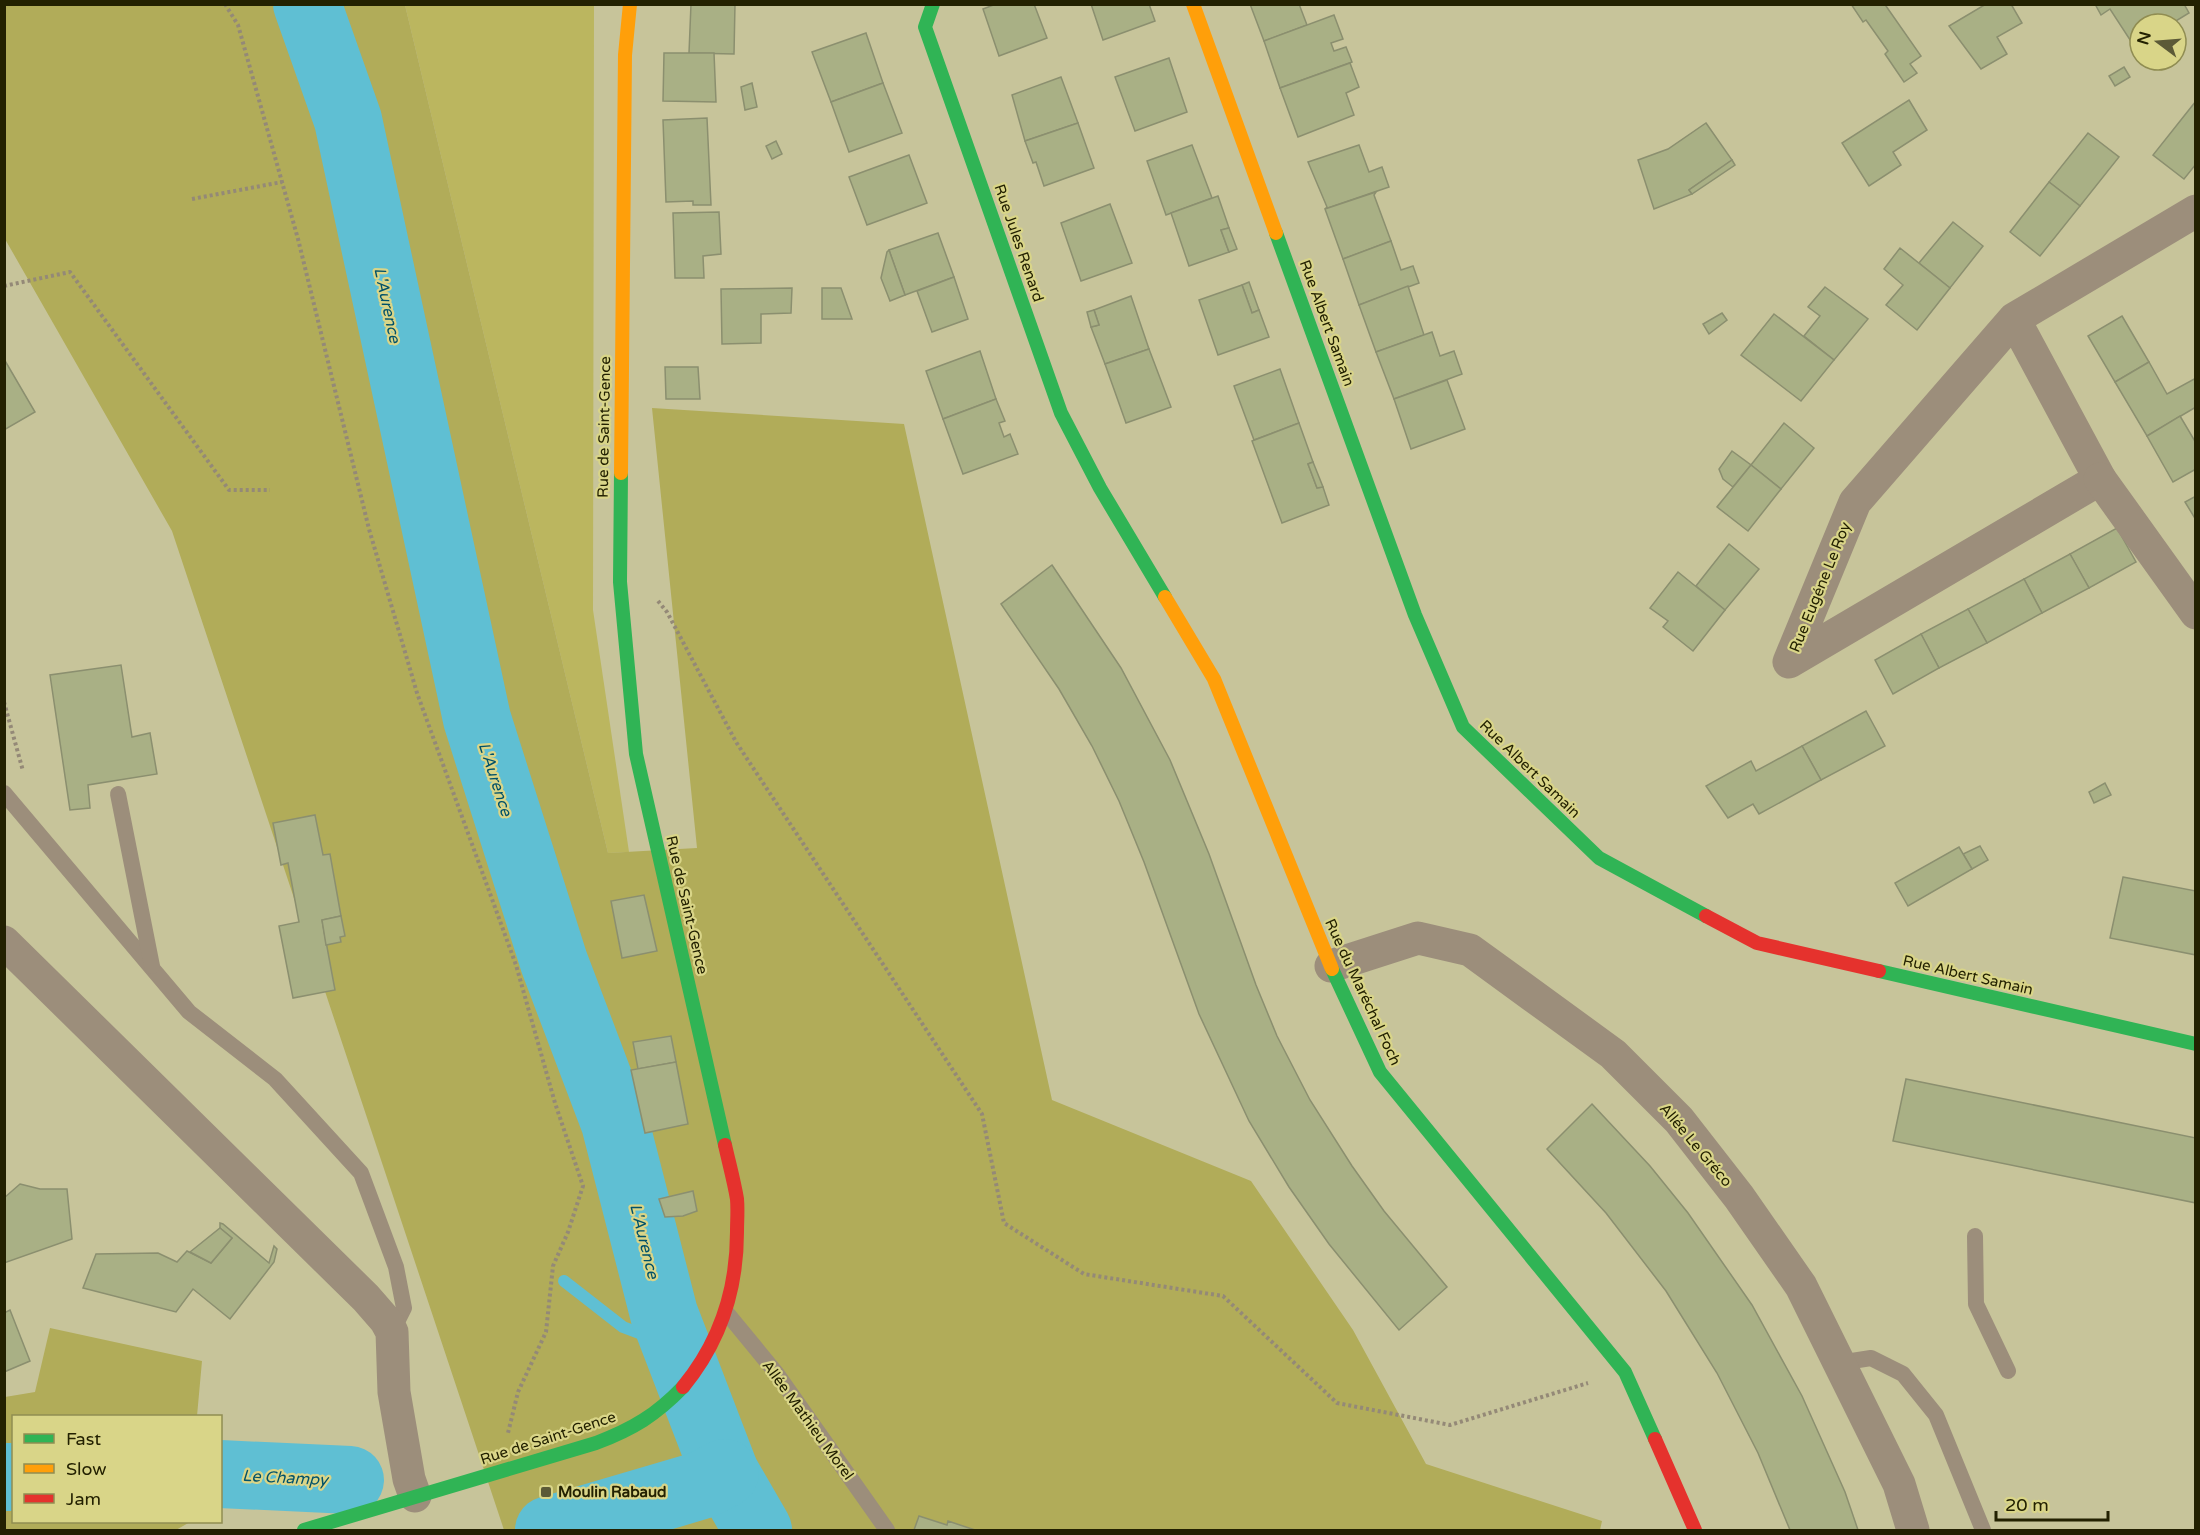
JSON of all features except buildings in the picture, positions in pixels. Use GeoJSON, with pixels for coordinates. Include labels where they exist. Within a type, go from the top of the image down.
{"type":"FeatureCollection","features":[{"type":"Feature","properties":{"kind":"street","name":"Rue de Saint-Gence"},"geometry":{"type":"LineString","coordinates":[[304,1530],[508,1470],[631,1429],[663,1407],[687,1384],[708,1351],[726,1312],[734,1279],[737,1252],[737,1200],[636,754],[620,582],[625,55],[630,4]]}},
{"type":"Feature","properties":{"kind":"street","name":"Rue Jules Renard"},"geometry":{"type":"LineString","coordinates":[[933,4],[925,27],[1061,413],[1100,488]]}},
{"type":"Feature","properties":{"kind":"street","name":"Rue Albert Samain"},"geometry":{"type":"LineString","coordinates":[[1193,4],[1415,615],[1463,727],[1599,858],[1757,943],[2196,1044]]}},
{"type":"Feature","properties":{"kind":"street","name":"Rue Eugéne Le Roy"},"geometry":{"type":"LineString","coordinates":[[2100,479],[1789,662],[1855,502],[2014,319],[2196,211]]}},
{"type":"Feature","properties":{"kind":"street"},"geometry":{"type":"LineString","coordinates":[[2014,319],[2100,479],[2196,613]]}},
{"type":"Feature","properties":{"kind":"street","name":"Rue du Maréchal Foch"},"geometry":{"type":"LineString","coordinates":[[1100,488],[1214,680],[1331,966],[1380,1072],[1625,1372],[1695,1530]]}},
{"type":"Feature","properties":{"kind":"street","name":"Allée Le Gréco"},"geometry":{"type":"LineString","coordinates":[[1331,966],[1418,938],[1470,950],[1612,1054],[1679,1120],[1739,1197],[1801,1286],[1899,1484],[1913,1530]]}},
{"type":"Feature","properties":{"kind":"street"},"geometry":{"type":"LineString","coordinates":[[4,942],[366,1298],[386,1321],[392,1332],[394,1392],[409,1479],[415,1496]]}},
{"type":"Feature","properties":{"kind":"lane"},"geometry":{"type":"LineString","coordinates":[[4,793],[189,1012],[275,1079],[361,1173],[396,1267],[404,1308],[392,1332]]}},
{"type":"Feature","properties":{"kind":"lane"},"geometry":{"type":"LineString","coordinates":[[118,794],[153,969]]}},
{"type":"Feature","properties":{"kind":"lane"},"geometry":{"type":"LineString","coordinates":[[1975,1236],[1976,1304],[2008,1371]]}},
{"type":"Feature","properties":{"kind":"lane","name":"Allée Mathieu Morel"},"geometry":{"type":"LineString","coordinates":[[726,1312],[777,1374],[887,1530]]}},
{"type":"Feature","properties":{"kind":"lane"},"geometry":{"type":"LineString","coordinates":[[1839,1363],[1871,1358],[1903,1374],[1936,1415],[1983,1530]]}},
{"type":"Feature","properties":{"kind":"path"},"geometry":{"type":"LineString","coordinates":[[225,4],[238,25],[298,239],[369,529],[417,693],[516,965],[555,1102],[583,1186],[568,1232],[553,1266],[546,1332],[518,1392],[508,1433],[508,1470]]}},
{"type":"Feature","properties":{"kind":"path"},"geometry":{"type":"LineString","coordinates":[[192,199],[282,182]]}},
{"type":"Feature","properties":{"kind":"path"},"geometry":{"type":"LineString","coordinates":[[4,286],[70,272],[229,490],[270,490]]}},
{"type":"Feature","properties":{"kind":"path"},"geometry":{"type":"LineString","coordinates":[[620,582],[657,600],[667,612],[736,742],[982,1114],[1004,1223],[1084,1274],[1223,1296],[1337,1403],[1450,1425],[1625,1372]]}},
{"type":"Feature","properties":{"kind":"path"},"geometry":{"type":"LineString","coordinates":[[4,702],[26,784],[22,813]]}},
{"type":"Feature","properties":{"kind":"shaded area"},"geometry":{"type":"Polygon","coordinates":[[[4,5],[405,5],[608,853],[697,848],[652,408],[904,424],[1052,1100],[1251,1181],[1353,1330],[1426,1464],[1602,1521],[1600,1530],[504,1530],[172,531],[5,239],[4,5]]]}},
{"type":"Feature","properties":{"kind":"shaded area"},"geometry":{"type":"Polygon","coordinates":[[[405,5],[594,5],[593,610],[629,852],[608,853],[405,5]]]}},
{"type":"Feature","properties":{"kind":"shaded area"},"geometry":{"type":"Polygon","coordinates":[[[50,1328],[202,1361],[197,1415],[12,1415],[12,1523],[188,1523],[176,1530],[5,1530],[5,1397],[35,1392],[50,1328]]]}},
{"type":"Feature","properties":{"kind":"waterway","name":"L'Aurence"},"geometry":{"type":"LineString","coordinates":[[307,4],[348,120],[477,719],[554,962],[615,1123],[664,1314],[725,1473],[758,1530]]}},
{"type":"Feature","properties":{"kind":"waterway"},"geometry":{"type":"LineString","coordinates":[[564,1281],[623,1327],[676,1347]]}},
{"type":"Feature","properties":{"kind":"waterway"},"geometry":{"type":"LineString","coordinates":[[549,1530],[702,1485],[725,1473]]}},
{"type":"Feature","properties":{"kind":"waterway","name":"Le Champy"},"geometry":{"type":"LineString","coordinates":[[222,1474],[350,1480]]}},
{"type":"Feature","properties":{"kind":"waterway","name":"Le Champy"},"geometry":{"type":"LineString","coordinates":[[4,1477],[12,1477]]}},
{"type":"Feature","properties":{"kind":"traffic: fast"},"geometry":{"type":"LineString","coordinates":[[933,4],[925,27],[1061,413],[1100,488],[1165,597]]}},
{"type":"Feature","properties":{"kind":"traffic: fast"},"geometry":{"type":"LineString","coordinates":[[1276,233],[1415,615],[1463,727],[1599,858],[1706,916]]}},
{"type":"Feature","properties":{"kind":"traffic: fast"},"geometry":{"type":"LineString","coordinates":[[621,473],[620,582],[636,754],[725,1145]]}},
{"type":"Feature","properties":{"kind":"traffic: fast"},"geometry":{"type":"LineString","coordinates":[[1332,969],[1380,1072],[1625,1372],[1655,1439]]}},
{"type":"Feature","properties":{"kind":"traffic: fast"},"geometry":{"type":"LineString","coordinates":[[1879,971],[2196,1044]]}},
{"type":"Feature","properties":{"kind":"traffic: fast"},"geometry":{"type":"LineString","coordinates":[[304,1530],[596,1443],[643,1420],[663,1406],[683,1387]]}},
{"type":"Feature","properties":{"kind":"traffic: slow"},"geometry":{"type":"LineString","coordinates":[[621,473],[625,55],[630,4]]}},
{"type":"Feature","properties":{"kind":"traffic: slow"},"geometry":{"type":"LineString","coordinates":[[1193,4],[1276,233]]}},
{"type":"Feature","properties":{"kind":"traffic: slow"},"geometry":{"type":"LineString","coordinates":[[1165,597],[1214,679],[1332,969]]}},
{"type":"Feature","properties":{"kind":"traffic: jam"},"geometry":{"type":"LineString","coordinates":[[1706,916],[1757,943],[1879,971]]}},
{"type":"Feature","properties":{"kind":"traffic: jam"},"geometry":{"type":"LineString","coordinates":[[683,1387],[696,1370],[716,1333],[724,1314],[734,1274],[737,1203],[725,1145]]}},
{"type":"Feature","properties":{"kind":"traffic: jam"},"geometry":{"type":"LineString","coordinates":[[1655,1439],[1695,1530]]}},
{"type":"Feature","properties":{"kind":"place","name":"Moulin Rabaud"},"geometry":{"type":"Point","coordinates":[546,1492]}}]}
